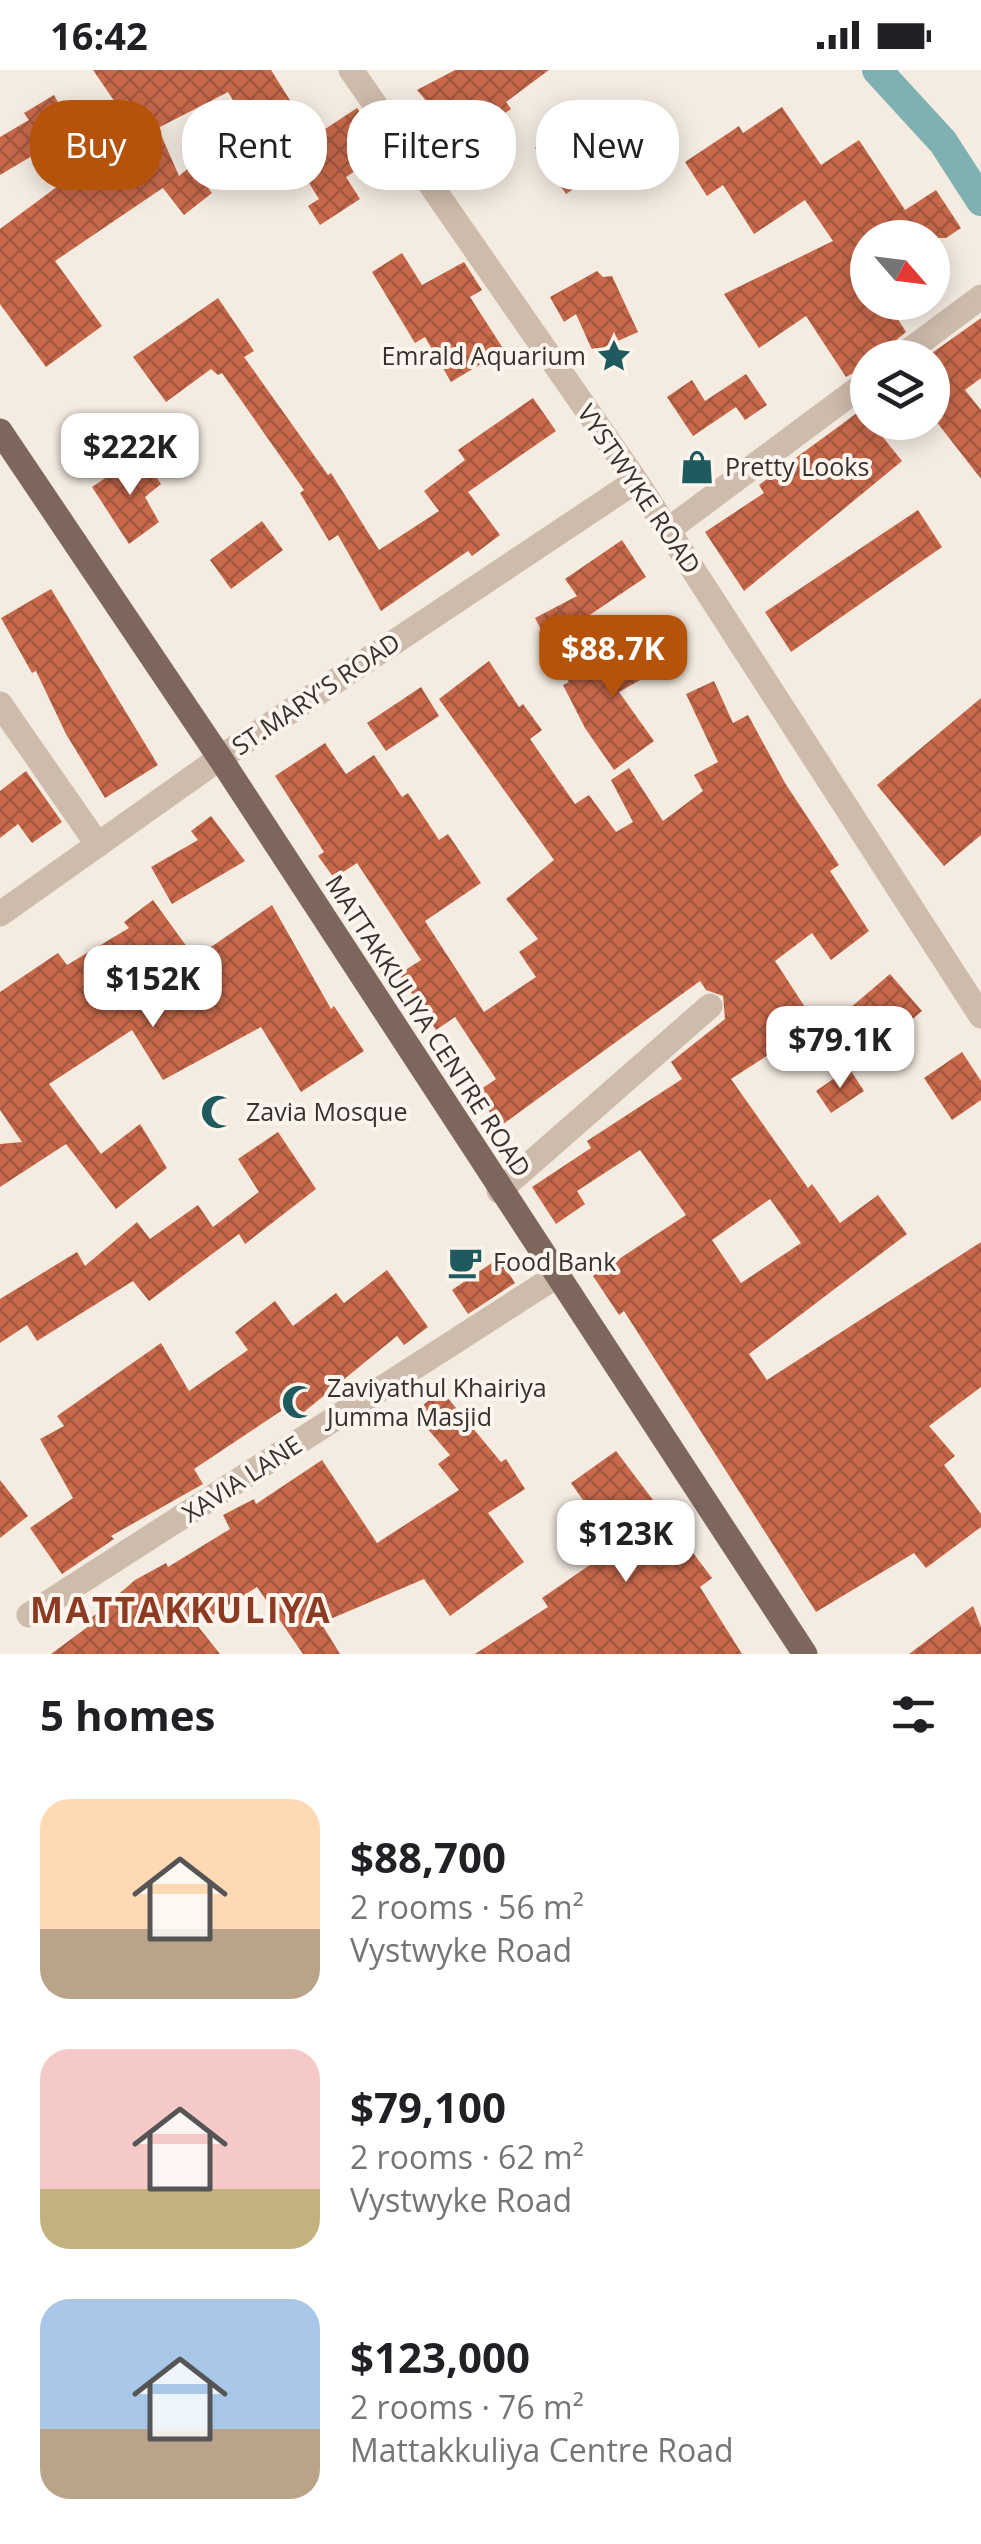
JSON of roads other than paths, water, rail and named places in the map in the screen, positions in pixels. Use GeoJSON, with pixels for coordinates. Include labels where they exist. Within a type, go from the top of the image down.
{"type":"FeatureCollection","features":[{"type":"Feature","properties":{"kind":"main road","name":"MATTAKKULIYA CENTRE ROAD"},"geometry":{"type":"LineString","coordinates":[[2,439],[220,758],[499,1191],[805,1654]]}},
{"type":"Feature","properties":{"kind":"street","name":"VYSTWYKE ROAD"},"geometry":{"type":"LineString","coordinates":[[351,70],[636,481],[981,1016]]}},
{"type":"Feature","properties":{"kind":"street"},"geometry":{"type":"LineString","coordinates":[[923,340],[981,297]]}},
{"type":"Feature","properties":{"kind":"street"},"geometry":{"type":"LineString","coordinates":[[668,530],[850,394]]}},
{"type":"Feature","properties":{"kind":"street","name":"ST.MARY'S ROAD"},"geometry":{"type":"LineString","coordinates":[[0,914],[220,758],[636,481]]}},
{"type":"Feature","properties":{"kind":"street"},"geometry":{"type":"LineString","coordinates":[[0,704],[98,845]]}},
{"type":"Feature","properties":{"kind":"street"},"geometry":{"type":"LineString","coordinates":[[499,1191],[710,1006]]}},
{"type":"Feature","properties":{"kind":"street","name":"XAVIA LANE"},"geometry":{"type":"LineString","coordinates":[[30,1615],[556,1277]]}},
{"type":"Feature","properties":{"kind":"waterway"},"geometry":{"type":"LineString","coordinates":[[877,70],[943,142],[981,201]]}},
{"type":"Feature","properties":{"kind":"place","name":"Emrald Aquarium"},"geometry":{"type":"Point","coordinates":[614,356]}},
{"type":"Feature","properties":{"kind":"place","name":"Pretty Looks"},"geometry":{"type":"Point","coordinates":[697,467]}},
{"type":"Feature","properties":{"kind":"place","name":"Zavia Mosque"},"geometry":{"type":"Point","coordinates":[218,1112]}},
{"type":"Feature","properties":{"kind":"place","name":"Food Bank"},"geometry":{"type":"Point","coordinates":[465,1262]}},
{"type":"Feature","properties":{"kind":"place","name":"Zaviyathul Khairiya Jumma Masjid"},"geometry":{"type":"Point","coordinates":[299,1402]}},
{"type":"Feature","properties":{"kind":"district","name":"MATTAKKULIYA"},"geometry":{"type":"Point","coordinates":[181,1611]}}]}
